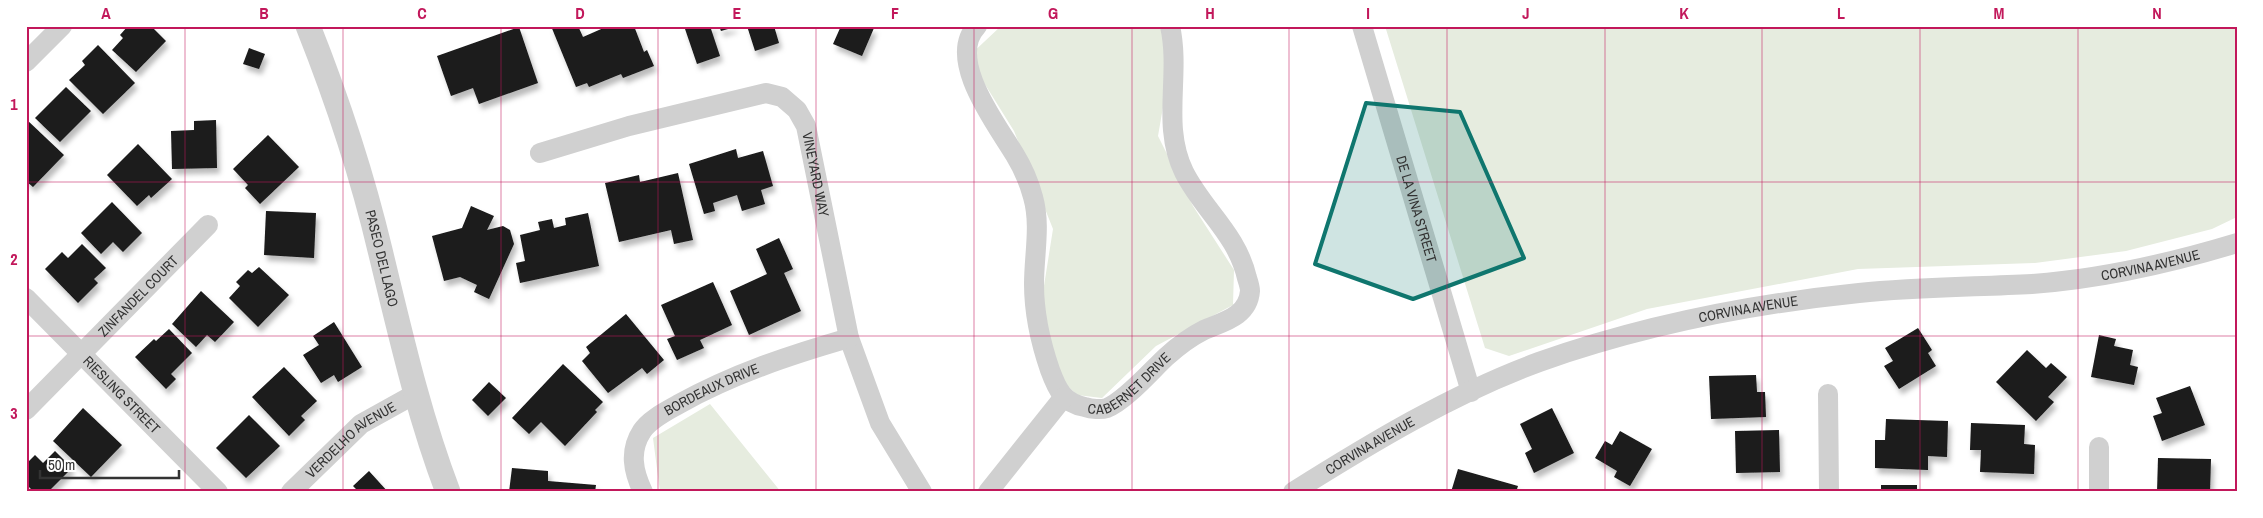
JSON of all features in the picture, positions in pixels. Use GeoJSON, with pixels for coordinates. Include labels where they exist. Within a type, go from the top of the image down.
{"type":"FeatureCollection","features":[{"type":"Feature","properties":{"kind":"street"},"geometry":{"type":"LineString","coordinates":[[26,62],[62,26]]}},
{"type":"Feature","properties":{"kind":"street","name":"PASEO DEL LAGO"},"geometry":{"type":"LineString","coordinates":[[308,26],[354,155],[380,250],[415,394],[448,492]]}},
{"type":"Feature","properties":{"kind":"street","name":"CABERNET DRIVE"},"geometry":{"type":"LineString","coordinates":[[977,26],[968,41],[968,56],[976,91],[1026,175],[1034,200],[1038,223],[1034,287],[1040,344],[1055,386],[1063,398],[1073,405],[1090,409],[1105,409],[1119,402],[1177,347],[1203,331],[1236,318],[1250,291],[1237,250],[1222,224],[1196,193],[1183,170],[1172,140],[1173,49],[1170,26]]}},
{"type":"Feature","properties":{"kind":"street","name":"DE LA VINA STREET"},"geometry":{"type":"LineString","coordinates":[[1362,26],[1471,392]]}},
{"type":"Feature","properties":{"kind":"street","name":"VINEYARD WAY"},"geometry":{"type":"LineString","coordinates":[[540,153],[629,126],[766,93],[782,97],[797,110],[806,126],[849,338],[880,423],[922,492]]}},
{"type":"Feature","properties":{"kind":"street","name":"ZINFANDEL COURT"},"geometry":{"type":"LineString","coordinates":[[26,410],[208,225]]}},
{"type":"Feature","properties":{"kind":"street","name":"CORVINA AVENUE"},"geometry":{"type":"LineString","coordinates":[[1293,492],[1398,428],[1471,392],[1537,363],[1593,345],[1719,314],[1787,302],[1860,293],[2034,284],[2078,278],[2184,258],[2237,243]]}},
{"type":"Feature","properties":{"kind":"street","name":"RIESLING STREET"},"geometry":{"type":"LineString","coordinates":[[26,298],[218,492]]}},
{"type":"Feature","properties":{"kind":"street","name":"BORDEAUX DRIVE"},"geometry":{"type":"LineString","coordinates":[[643,492],[635,476],[633,460],[635,444],[643,429],[664,412],[708,388],[751,370],[849,338]]}},
{"type":"Feature","properties":{"kind":"street","name":"VERDELHO AVENUE"},"geometry":{"type":"LineString","coordinates":[[291,492],[361,424],[415,394]]}},
{"type":"Feature","properties":{"kind":"street"},"geometry":{"type":"LineString","coordinates":[[1828,394],[1829,492]]}},
{"type":"Feature","properties":{"kind":"street"},"geometry":{"type":"LineString","coordinates":[[988,492],[1063,398]]}},
{"type":"Feature","properties":{"kind":"street"},"geometry":{"type":"LineString","coordinates":[[2099,447],[2099,492]]}},
{"type":"Feature","properties":{"kind":"highlighted area"},"geometry":{"type":"Polygon","coordinates":[[[1366,103],[1460,112],[1524,258],[1413,299],[1315,264],[1366,103]]]}},
{"type":"Feature","properties":{"kind":"shaded area"},"geometry":{"type":"Polygon","coordinates":[[[1001,26],[1159,26],[1173,49],[1158,136],[1193,206],[1234,270],[1233,305],[1156,346],[1102,398],[1077,395],[1049,368],[1043,292],[1053,229],[1014,131],[968,57],[1001,26]]]}},
{"type":"Feature","properties":{"kind":"shaded area"},"geometry":{"type":"Polygon","coordinates":[[[1385,26],[2237,26],[2237,217],[2212,229],[2126,251],[2035,263],[1858,269],[1647,309],[1509,356],[1485,348],[1385,26]]]}},
{"type":"Feature","properties":{"kind":"shaded area"},"geometry":{"type":"Polygon","coordinates":[[[710,404],[781,492],[660,492],[653,438],[710,404]]]}},
{"type":"Feature","properties":{"kind":"building"},"geometry":{"type":"Polygon","coordinates":[[[128,26],[151,26],[166,41],[136,72],[112,50],[123,38],[120,35],[128,26]]]}},
{"type":"Feature","properties":{"kind":"building"},"geometry":{"type":"Polygon","coordinates":[[[551,26],[578,26],[583,37],[608,26],[634,26],[644,52],[647,50],[654,66],[623,78],[621,74],[589,87],[587,83],[576,87],[551,26]]]}},
{"type":"Feature","properties":{"kind":"building"},"geometry":{"type":"Polygon","coordinates":[[[684,26],[717,26],[711,29],[720,56],[697,64],[684,26]]]}},
{"type":"Feature","properties":{"kind":"building"},"geometry":{"type":"Polygon","coordinates":[[[719,26],[735,26],[735,27],[721,31],[719,26]]]}},
{"type":"Feature","properties":{"kind":"building"},"geometry":{"type":"Polygon","coordinates":[[[747,26],[774,26],[779,43],[755,51],[747,26]]]}},
{"type":"Feature","properties":{"kind":"building"},"geometry":{"type":"Polygon","coordinates":[[[841,26],[874,28],[862,56],[833,44],[841,26]]]}},
{"type":"Feature","properties":{"kind":"building"},"geometry":{"type":"Polygon","coordinates":[[[519,27],[538,83],[479,104],[473,88],[451,96],[437,56],[519,27]]]}},
{"type":"Feature","properties":{"kind":"building"},"geometry":{"type":"Polygon","coordinates":[[[98,45],[135,83],[103,114],[69,80],[85,65],[82,61],[98,45]]]}},
{"type":"Feature","properties":{"kind":"building"},"geometry":{"type":"Polygon","coordinates":[[[249,48],[265,54],[259,69],[243,64],[249,48]]]}},
{"type":"Feature","properties":{"kind":"building"},"geometry":{"type":"Polygon","coordinates":[[[66,87],[91,111],[60,142],[35,118],[66,87]]]}},
{"type":"Feature","properties":{"kind":"building"},"geometry":{"type":"Polygon","coordinates":[[[26,119],[64,155],[33,187],[26,181],[26,119]]]}},
{"type":"Feature","properties":{"kind":"building"},"geometry":{"type":"Polygon","coordinates":[[[216,120],[217,168],[172,169],[171,131],[194,130],[194,121],[216,120]]]}},
{"type":"Feature","properties":{"kind":"building"},"geometry":{"type":"Polygon","coordinates":[[[268,135],[299,167],[260,204],[245,188],[248,185],[233,169],[268,135]]]}},
{"type":"Feature","properties":{"kind":"building"},"geometry":{"type":"Polygon","coordinates":[[[138,144],[172,179],[151,198],[149,195],[137,206],[107,175],[138,144]]]}},
{"type":"Feature","properties":{"kind":"building"},"geometry":{"type":"Polygon","coordinates":[[[736,149],[738,158],[763,151],[773,186],[761,190],[765,204],[742,211],[737,195],[713,203],[715,211],[704,214],[689,164],[736,149]]]}},
{"type":"Feature","properties":{"kind":"building"},"geometry":{"type":"Polygon","coordinates":[[[678,173],[693,240],[674,244],[671,230],[619,242],[605,183],[639,175],[640,182],[678,173]]]}},
{"type":"Feature","properties":{"kind":"building"},"geometry":{"type":"Polygon","coordinates":[[[112,202],[142,233],[123,252],[113,242],[101,254],[81,233],[112,202]]]}},
{"type":"Feature","properties":{"kind":"building"},"geometry":{"type":"Polygon","coordinates":[[[471,206],[494,216],[487,230],[503,226],[510,230],[514,244],[489,299],[474,292],[477,285],[460,277],[444,281],[432,236],[462,228],[471,206]]]}},
{"type":"Feature","properties":{"kind":"building"},"geometry":{"type":"Polygon","coordinates":[[[266,211],[316,213],[314,258],[264,255],[266,211]]]}},
{"type":"Feature","properties":{"kind":"building"},"geometry":{"type":"Polygon","coordinates":[[[588,213],[599,266],[520,283],[516,263],[525,261],[520,235],[540,230],[538,222],[552,219],[554,228],[566,225],[565,218],[588,213]]]}},
{"type":"Feature","properties":{"kind":"building"},"geometry":{"type":"Polygon","coordinates":[[[779,238],[793,269],[784,273],[801,311],[749,335],[730,291],[767,274],[756,249],[779,238]]]}},
{"type":"Feature","properties":{"kind":"building"},"geometry":{"type":"Polygon","coordinates":[[[82,244],[106,268],[94,279],[98,283],[78,303],[45,269],[62,252],[68,258],[82,244]]]}},
{"type":"Feature","properties":{"kind":"building"},"geometry":{"type":"Polygon","coordinates":[[[259,267],[289,295],[258,327],[229,298],[240,286],[236,282],[248,270],[252,273],[259,267]]]}},
{"type":"Feature","properties":{"kind":"building"},"geometry":{"type":"Polygon","coordinates":[[[713,282],[732,325],[700,340],[704,348],[677,360],[667,339],[675,336],[661,305],[713,282]]]}},
{"type":"Feature","properties":{"kind":"building"},"geometry":{"type":"Polygon","coordinates":[[[201,291],[234,322],[215,342],[207,335],[196,347],[172,324],[201,291]]]}},
{"type":"Feature","properties":{"kind":"building"},"geometry":{"type":"Polygon","coordinates":[[[626,314],[664,360],[647,374],[642,368],[608,393],[582,361],[590,353],[586,347],[626,314]]]}},
{"type":"Feature","properties":{"kind":"building"},"geometry":{"type":"Polygon","coordinates":[[[334,322],[362,367],[338,382],[334,375],[321,383],[303,355],[319,345],[313,336],[334,322]]]}},
{"type":"Feature","properties":{"kind":"building"},"geometry":{"type":"Polygon","coordinates":[[[1918,328],[1932,350],[1928,353],[1936,366],[1899,389],[1884,366],[1893,361],[1885,348],[1918,328]]]}},
{"type":"Feature","properties":{"kind":"building"},"geometry":{"type":"Polygon","coordinates":[[[169,329],[192,353],[171,374],[176,379],[166,389],[135,357],[154,339],[156,341],[169,329]]]}},
{"type":"Feature","properties":{"kind":"building"},"geometry":{"type":"Polygon","coordinates":[[[2099,335],[2116,339],[2114,346],[2133,350],[2130,365],[2138,367],[2134,385],[2091,377],[2099,335]]]}},
{"type":"Feature","properties":{"kind":"building"},"geometry":{"type":"Polygon","coordinates":[[[2027,350],[2046,368],[2051,363],[2067,377],[2048,397],[2054,402],[2036,421],[1996,382],[2027,350]]]}},
{"type":"Feature","properties":{"kind":"building"},"geometry":{"type":"Polygon","coordinates":[[[563,364],[603,402],[595,410],[597,412],[565,446],[541,422],[529,434],[512,418],[563,364]]]}},
{"type":"Feature","properties":{"kind":"building"},"geometry":{"type":"Polygon","coordinates":[[[284,367],[317,401],[301,416],[305,420],[289,436],[252,397],[284,367]]]}},
{"type":"Feature","properties":{"kind":"building"},"geometry":{"type":"Polygon","coordinates":[[[1756,375],[1757,392],[1765,392],[1766,417],[1711,419],[1709,376],[1756,375]]]}},
{"type":"Feature","properties":{"kind":"building"},"geometry":{"type":"Polygon","coordinates":[[[489,382],[506,398],[488,416],[472,400],[489,382]]]}},
{"type":"Feature","properties":{"kind":"building"},"geometry":{"type":"Polygon","coordinates":[[[2190,386],[2205,425],[2162,441],[2153,416],[2162,413],[2156,398],[2190,386]]]}},
{"type":"Feature","properties":{"kind":"building"},"geometry":{"type":"Polygon","coordinates":[[[83,408],[122,445],[91,477],[53,441],[83,408]]]}},
{"type":"Feature","properties":{"kind":"building"},"geometry":{"type":"Polygon","coordinates":[[[1552,408],[1574,453],[1534,473],[1525,453],[1532,449],[1520,424],[1552,408]]]}},
{"type":"Feature","properties":{"kind":"building"},"geometry":{"type":"Polygon","coordinates":[[[249,415],[280,446],[246,478],[216,448],[249,415]]]}},
{"type":"Feature","properties":{"kind":"building"},"geometry":{"type":"Polygon","coordinates":[[[1886,419],[1948,421],[1947,457],[1928,456],[1928,470],[1875,468],[1875,440],[1885,440],[1886,419]]]}},
{"type":"Feature","properties":{"kind":"building"},"geometry":{"type":"Polygon","coordinates":[[[1971,423],[2025,425],[2024,444],[2035,445],[2034,474],[1980,472],[1981,450],[1970,450],[1971,423]]]}},
{"type":"Feature","properties":{"kind":"building"},"geometry":{"type":"Polygon","coordinates":[[[1779,430],[1780,472],[1736,473],[1735,431],[1779,430]]]}},
{"type":"Feature","properties":{"kind":"building"},"geometry":{"type":"Polygon","coordinates":[[[1620,431],[1652,449],[1630,486],[1614,477],[1617,471],[1595,458],[1605,441],[1612,445],[1620,431]]]}},
{"type":"Feature","properties":{"kind":"building"},"geometry":{"type":"Polygon","coordinates":[[[55,451],[72,468],[48,492],[34,492],[26,484],[26,464],[35,455],[43,463],[55,451]]]}},
{"type":"Feature","properties":{"kind":"building"},"geometry":{"type":"Polygon","coordinates":[[[2158,458],[2211,459],[2210,492],[2157,492],[2158,458]]]}},
{"type":"Feature","properties":{"kind":"building"},"geometry":{"type":"Polygon","coordinates":[[[512,468],[548,471],[548,481],[596,485],[595,492],[509,492],[512,468]]]}},
{"type":"Feature","properties":{"kind":"building"},"geometry":{"type":"Polygon","coordinates":[[[1458,469],[1518,486],[1516,492],[1451,492],[1458,469]]]}},
{"type":"Feature","properties":{"kind":"building"},"geometry":{"type":"Polygon","coordinates":[[[369,471],[388,492],[353,492],[356,489],[353,486],[369,471]]]}},
{"type":"Feature","properties":{"kind":"building"},"geometry":{"type":"Polygon","coordinates":[[[1881,485],[1917,485],[1917,492],[1881,492],[1881,485]]]}}]}
